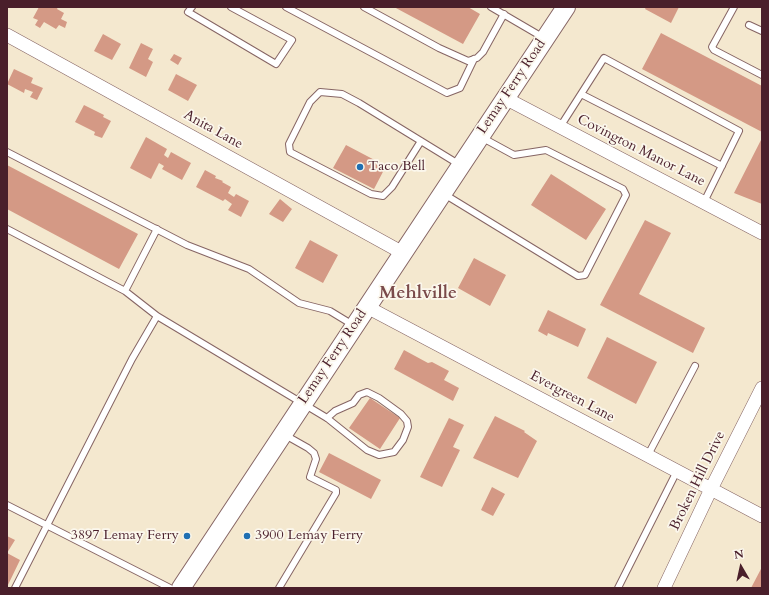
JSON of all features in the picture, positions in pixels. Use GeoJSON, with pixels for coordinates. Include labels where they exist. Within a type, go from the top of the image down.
{"type":"FeatureCollection","features":[{"type":"Feature","properties":{"kind":"main road","name":"Lemay Ferry Road"},"geometry":{"type":"LineString","coordinates":[[181,588],[566,7]]}},
{"type":"Feature","properties":{"kind":"street","name":"Anita Lane"},"geometry":{"type":"LineString","coordinates":[[7,34],[403,253]]}},
{"type":"Feature","properties":{"kind":"street","name":"Covington Manor Lane"},"geometry":{"type":"LineString","coordinates":[[505,98],[762,233]]}},
{"type":"Feature","properties":{"kind":"street","name":"Evergreen Lane"},"geometry":{"type":"LineString","coordinates":[[367,307],[762,516]]}},
{"type":"Feature","properties":{"kind":"street","name":"Broken Hill Drive"},"geometry":{"type":"LineString","coordinates":[[664,588],[711,489],[762,388]]}},
{"type":"Feature","properties":{"kind":"lane"},"geometry":{"type":"LineString","coordinates":[[192,7],[188,12],[276,64],[292,40],[232,7]]}},
{"type":"Feature","properties":{"kind":"lane"},"geometry":{"type":"LineString","coordinates":[[286,7],[447,93],[460,88],[474,59]]}},
{"type":"Feature","properties":{"kind":"lane"},"geometry":{"type":"LineString","coordinates":[[364,7],[439,48],[468,61],[474,59],[483,52],[504,14]]}},
{"type":"Feature","properties":{"kind":"lane"},"geometry":{"type":"LineString","coordinates":[[491,7],[545,39]]}},
{"type":"Feature","properties":{"kind":"lane"},"geometry":{"type":"LineString","coordinates":[[734,7],[712,47],[714,50],[762,75]]}},
{"type":"Feature","properties":{"kind":"lane"},"geometry":{"type":"LineString","coordinates":[[749,25],[762,31]]}},
{"type":"Feature","properties":{"kind":"lane"},"geometry":{"type":"LineString","coordinates":[[560,127],[604,58],[739,131],[704,202]]}},
{"type":"Feature","properties":{"kind":"lane"},"geometry":{"type":"LineString","coordinates":[[421,141],[392,187],[383,196],[371,194],[290,152],[289,144],[310,102],[320,92],[342,94],[421,141],[461,166]]}},
{"type":"Feature","properties":{"kind":"lane"},"geometry":{"type":"LineString","coordinates":[[581,94],[722,166]]}},
{"type":"Feature","properties":{"kind":"lane"},"geometry":{"type":"LineString","coordinates":[[442,193],[578,276],[585,274],[626,195],[623,189],[546,150],[514,155],[480,136]]}},
{"type":"Feature","properties":{"kind":"lane"},"geometry":{"type":"LineString","coordinates":[[7,152],[187,245],[248,269],[299,303],[330,311],[354,326]]}},
{"type":"Feature","properties":{"kind":"lane"},"geometry":{"type":"LineString","coordinates":[[7,229],[125,291],[157,316],[327,418],[366,450],[379,455],[394,452],[403,440],[408,427],[407,421],[401,414],[379,398],[367,392],[359,395],[352,403],[335,410],[327,418]]}},
{"type":"Feature","properties":{"kind":"lane"},"geometry":{"type":"LineString","coordinates":[[125,291],[157,229]]}},
{"type":"Feature","properties":{"kind":"lane"},"geometry":{"type":"LineString","coordinates":[[14,588],[132,359],[157,316]]}},
{"type":"Feature","properties":{"kind":"lane"},"geometry":{"type":"LineString","coordinates":[[648,455],[695,366]]}},
{"type":"Feature","properties":{"kind":"lane"},"geometry":{"type":"LineString","coordinates":[[279,588],[336,493],[336,490],[310,477],[316,459],[314,453],[283,433]]}},
{"type":"Feature","properties":{"kind":"lane"},"geometry":{"type":"LineString","coordinates":[[618,588],[677,471]]}},
{"type":"Feature","properties":{"kind":"lane"},"geometry":{"type":"LineString","coordinates":[[7,505],[170,588]]}},
{"type":"Feature","properties":{"kind":"building"},"geometry":{"type":"Polygon","coordinates":[[[39,7],[58,7],[57,9],[64,13],[61,19],[67,22],[65,28],[59,25],[56,29],[44,22],[40,28],[35,25],[38,20],[33,18],[39,7]]]}},
{"type":"Feature","properties":{"kind":"building"},"geometry":{"type":"Polygon","coordinates":[[[394,7],[468,7],[480,14],[463,44],[394,7]]]}},
{"type":"Feature","properties":{"kind":"building"},"geometry":{"type":"Polygon","coordinates":[[[646,7],[679,7],[671,23],[645,9],[646,7]]]}},
{"type":"Feature","properties":{"kind":"building"},"geometry":{"type":"Polygon","coordinates":[[[661,33],[762,86],[762,132],[642,69],[661,33]]]}},
{"type":"Feature","properties":{"kind":"building"},"geometry":{"type":"Polygon","coordinates":[[[103,34],[121,44],[112,60],[94,51],[103,34]]]}},
{"type":"Feature","properties":{"kind":"building"},"geometry":{"type":"Polygon","coordinates":[[[141,43],[153,49],[148,59],[153,62],[146,77],[129,68],[141,43]]]}},
{"type":"Feature","properties":{"kind":"building"},"geometry":{"type":"Polygon","coordinates":[[[174,54],[182,58],[178,65],[170,60],[174,54]]]}},
{"type":"Feature","properties":{"kind":"building"},"geometry":{"type":"Polygon","coordinates":[[[14,69],[33,78],[31,83],[43,88],[37,100],[30,97],[33,92],[25,89],[24,93],[7,84],[14,69]]]}},
{"type":"Feature","properties":{"kind":"building"},"geometry":{"type":"Polygon","coordinates":[[[176,74],[197,85],[188,101],[168,90],[176,74]]]}},
{"type":"Feature","properties":{"kind":"building"},"geometry":{"type":"Polygon","coordinates":[[[84,105],[104,115],[103,117],[111,121],[102,138],[94,135],[95,132],[75,122],[84,105]]]}},
{"type":"Feature","properties":{"kind":"building"},"geometry":{"type":"Polygon","coordinates":[[[146,137],[167,149],[164,155],[168,158],[171,152],[191,163],[182,180],[162,169],[164,166],[159,163],[151,179],[130,168],[146,137]]]}},
{"type":"Feature","properties":{"kind":"building"},"geometry":{"type":"Polygon","coordinates":[[[762,138],[762,204],[734,193],[762,138]]]}},
{"type":"Feature","properties":{"kind":"building","name":"Taco Bell"},"geometry":{"type":"Polygon","coordinates":[[[346,145],[386,166],[374,189],[333,168],[346,145]]]}},
{"type":"Feature","properties":{"kind":"building"},"geometry":{"type":"Polygon","coordinates":[[[7,165],[138,234],[119,269],[7,209],[7,165]]]}},
{"type":"Feature","properties":{"kind":"building"},"geometry":{"type":"Polygon","coordinates":[[[205,170],[216,176],[215,178],[223,181],[222,182],[231,187],[228,193],[234,197],[236,194],[249,201],[241,217],[228,210],[232,204],[225,199],[223,201],[196,187],[205,170]]]}},
{"type":"Feature","properties":{"kind":"building"},"geometry":{"type":"Polygon","coordinates":[[[551,174],[606,209],[586,240],[531,205],[551,174]]]}},
{"type":"Feature","properties":{"kind":"building"},"geometry":{"type":"Polygon","coordinates":[[[280,199],[292,209],[283,222],[269,214],[280,199]]]}},
{"type":"Feature","properties":{"kind":"building"},"geometry":{"type":"Polygon","coordinates":[[[645,220],[671,233],[639,294],[705,328],[693,353],[600,305],[645,220]]]}},
{"type":"Feature","properties":{"kind":"building"},"geometry":{"type":"Polygon","coordinates":[[[310,240],[338,255],[323,283],[295,268],[310,240]]]}},
{"type":"Feature","properties":{"kind":"building"},"geometry":{"type":"Polygon","coordinates":[[[474,258],[506,275],[490,306],[458,288],[474,258]]]}},
{"type":"Feature","properties":{"kind":"building"},"geometry":{"type":"Polygon","coordinates":[[[548,310],[586,329],[578,347],[548,333],[547,336],[538,331],[548,310]]]}},
{"type":"Feature","properties":{"kind":"building"},"geometry":{"type":"Polygon","coordinates":[[[607,337],[657,362],[636,404],[587,378],[607,337]]]}},
{"type":"Feature","properties":{"kind":"building"},"geometry":{"type":"Polygon","coordinates":[[[404,350],[428,363],[432,362],[449,371],[444,380],[459,388],[453,401],[394,369],[404,350]]]}},
{"type":"Feature","properties":{"kind":"building"},"geometry":{"type":"Polygon","coordinates":[[[370,398],[400,418],[380,449],[349,428],[370,398]]]}},
{"type":"Feature","properties":{"kind":"building"},"geometry":{"type":"Polygon","coordinates":[[[495,416],[525,431],[524,432],[537,441],[518,478],[473,458],[495,416]]]}},
{"type":"Feature","properties":{"kind":"building"},"geometry":{"type":"Polygon","coordinates":[[[449,418],[464,425],[453,447],[460,450],[442,487],[420,477],[449,418]]]}},
{"type":"Feature","properties":{"kind":"building"},"geometry":{"type":"Polygon","coordinates":[[[329,453],[381,480],[371,499],[319,472],[329,453]]]}},
{"type":"Feature","properties":{"kind":"building"},"geometry":{"type":"Polygon","coordinates":[[[492,487],[505,494],[493,516],[481,510],[492,487]]]}},
{"type":"Feature","properties":{"kind":"building"},"geometry":{"type":"Polygon","coordinates":[[[7,536],[15,540],[7,553],[7,536]]]}},
{"type":"Feature","properties":{"kind":"building"},"geometry":{"type":"Polygon","coordinates":[[[7,553],[20,560],[7,587],[7,553]]]}},
{"type":"Feature","properties":{"kind":"building"},"geometry":{"type":"Polygon","coordinates":[[[762,567],[762,588],[751,588],[762,567]]]}},
{"type":"Feature","properties":{"kind":"place","name":"Taco Bell"},"geometry":{"type":"Point","coordinates":[360,167]}},
{"type":"Feature","properties":{"kind":"place","name":"3897 Lemay Ferry"},"geometry":{"type":"Point","coordinates":[187,536]}},
{"type":"Feature","properties":{"kind":"place","name":"3900 Lemay Ferry"},"geometry":{"type":"Point","coordinates":[247,536]}},
{"type":"Feature","properties":{"kind":"district","name":"Mehlville"},"geometry":{"type":"Point","coordinates":[418,294]}}]}
